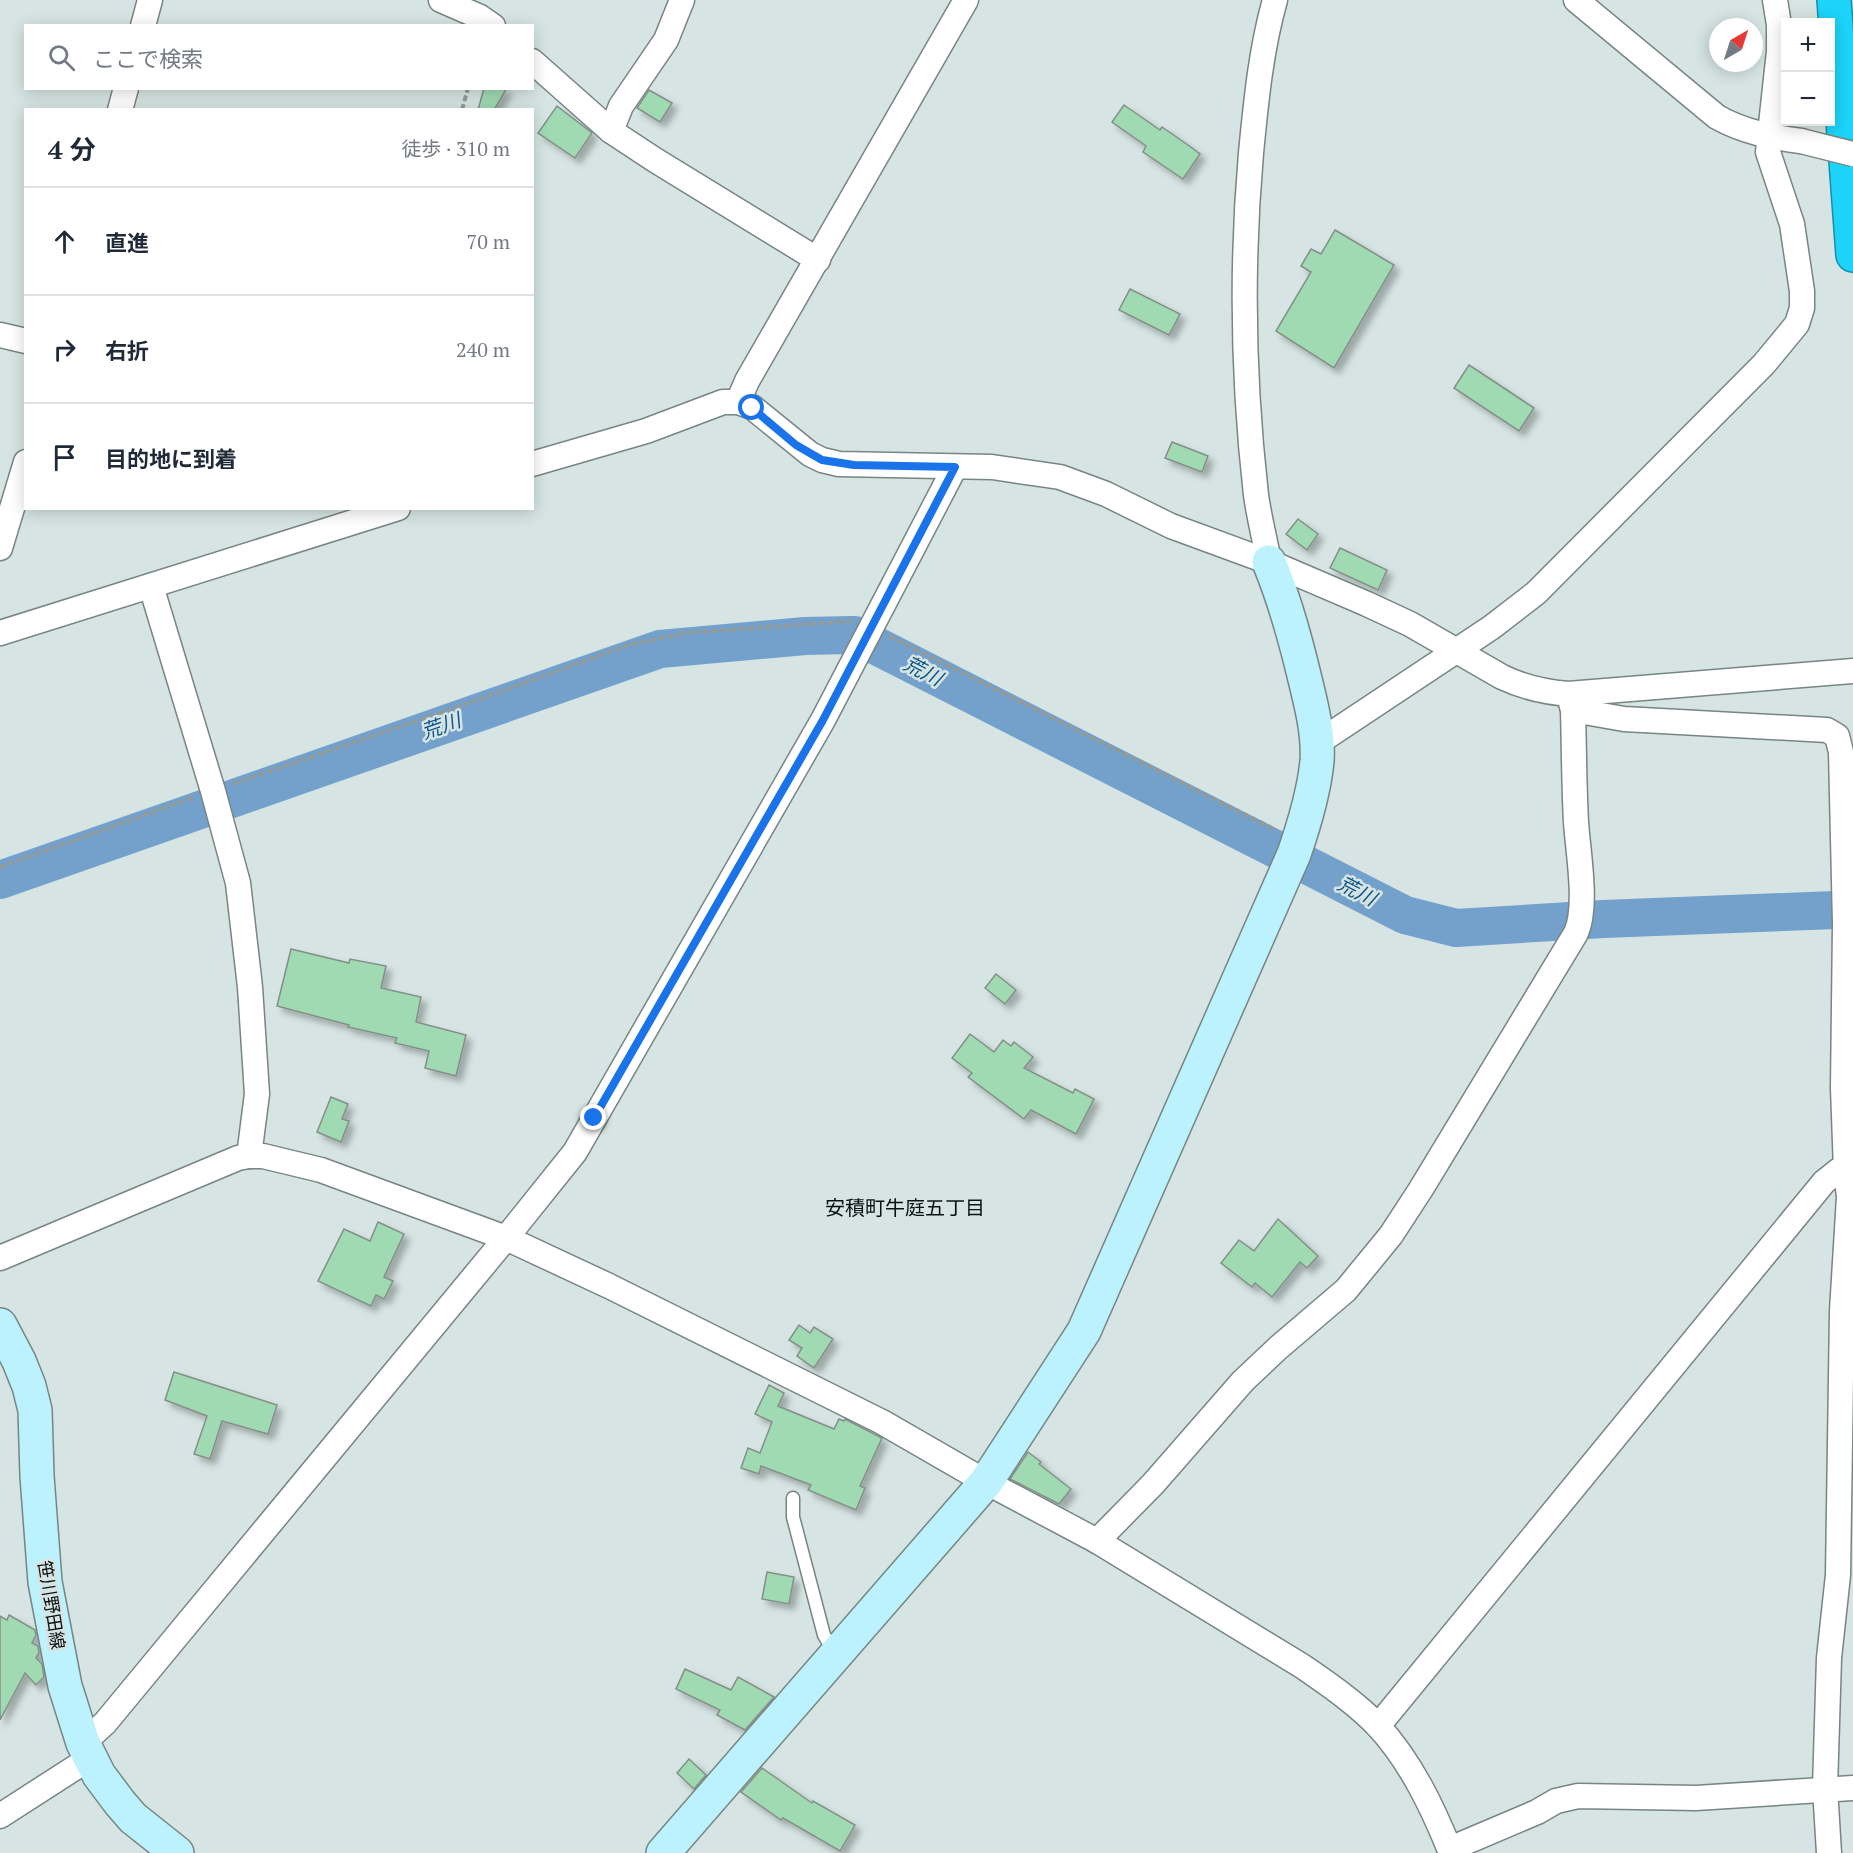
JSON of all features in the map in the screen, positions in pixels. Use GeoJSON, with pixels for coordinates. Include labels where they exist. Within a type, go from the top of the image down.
{"type":"FeatureCollection","features":[{"type":"Feature","properties":{"kind":"highway"},"geometry":{"type":"LineString","coordinates":[[1815,0],[1817,18]]}},
{"type":"Feature","properties":{"kind":"highway"},"geometry":{"type":"LineString","coordinates":[[1834,0],[1853,255]]}},
{"type":"Feature","properties":{"kind":"highway"},"geometry":{"type":"LineString","coordinates":[[1835,126],[1850,207]]}},
{"type":"Feature","properties":{"kind":"street"},"geometry":{"type":"LineString","coordinates":[[144,24],[150,0]]}},
{"type":"Feature","properties":{"kind":"street"},"geometry":{"type":"LineString","coordinates":[[441,0],[480,17],[490,24]]}},
{"type":"Feature","properties":{"kind":"street"},"geometry":{"type":"LineString","coordinates":[[611,131],[621,106],[666,40],[682,0]]}},
{"type":"Feature","properties":{"kind":"street"},"geometry":{"type":"LineString","coordinates":[[738,402],[743,388],[966,0]]}},
{"type":"Feature","properties":{"kind":"street"},"geometry":{"type":"LineString","coordinates":[[663,1853],[986,1482],[1084,1331],[1298,842],[1314,778],[1317,759],[1316,744],[1310,699],[1292,627],[1269,562],[1256,497],[1248,402],[1244,296],[1249,182],[1255,112],[1275,0]]}},
{"type":"Feature","properties":{"kind":"street"},"geometry":{"type":"LineString","coordinates":[[1576,0],[1717,117],[1735,127],[1853,153]]}},
{"type":"Feature","properties":{"kind":"street"},"geometry":{"type":"LineString","coordinates":[[1316,744],[1492,627],[1536,593],[1764,364],[1797,324],[1802,308],[1792,224],[1768,153],[1779,51],[1779,25],[1775,0]]}},
{"type":"Feature","properties":{"kind":"street"},"geometry":{"type":"LineString","coordinates":[[534,62],[611,131],[818,260]]}},
{"type":"Feature","properties":{"kind":"street"},"geometry":{"type":"LineString","coordinates":[[121,108],[125,90]]}},
{"type":"Feature","properties":{"kind":"street"},"geometry":{"type":"LineString","coordinates":[[0,334],[24,340]]}},
{"type":"Feature","properties":{"kind":"street"},"geometry":{"type":"LineString","coordinates":[[534,463],[646,431],[723,402],[738,402],[752,408],[796,445],[822,460],[854,465],[1018,470],[1060,477],[1106,494],[1170,526],[1269,562],[1367,604],[1457,650],[1516,684],[1624,719],[1827,730],[1837,736],[1841,752],[1844,912],[1843,1088],[1849,1197],[1842,1311],[1838,1575],[1829,1658],[1840,1788],[1829,1853]]}},
{"type":"Feature","properties":{"kind":"street"},"geometry":{"type":"LineString","coordinates":[[0,1816],[86,1751],[105,1723],[575,1152],[823,720],[955,467]]}},
{"type":"Feature","properties":{"kind":"street"},"geometry":{"type":"LineString","coordinates":[[0,548],[24,469]]}},
{"type":"Feature","properties":{"kind":"street"},"geometry":{"type":"LineString","coordinates":[[0,633],[392,510]]}},
{"type":"Feature","properties":{"kind":"street"},"geometry":{"type":"LineString","coordinates":[[151,586],[213,791],[238,883],[248,966],[257,1094],[249,1156]]}},
{"type":"Feature","properties":{"kind":"street"},"geometry":{"type":"LineString","coordinates":[[1570,702],[1842,672]]}},
{"type":"Feature","properties":{"kind":"street"},"geometry":{"type":"LineString","coordinates":[[1097,1541],[1154,1484],[1243,1381],[1346,1290],[1391,1235],[1575,933],[1580,920],[1581,905],[1570,702]]}},
{"type":"Feature","properties":{"kind":"street"},"geometry":{"type":"LineString","coordinates":[[0,1258],[238,1158],[249,1156],[273,1158],[321,1170],[506,1238],[609,1286],[882,1422],[986,1482],[1097,1541],[1302,1666],[1333,1687],[1378,1726],[1415,1777],[1451,1851],[1556,1801],[1578,1796],[1696,1798],[1840,1788]]}},
{"type":"Feature","properties":{"kind":"street"},"geometry":{"type":"LineString","coordinates":[[1378,1726],[1824,1182],[1839,1170],[1846,1170]]}},
{"type":"Feature","properties":{"kind":"street","name":"笹川野田線"},"geometry":{"type":"LineString","coordinates":[[0,1325],[19,1361],[35,1410],[37,1476],[45,1582],[65,1686],[86,1751],[99,1775],[133,1818],[177,1853]]}},
{"type":"Feature","properties":{"kind":"lane"},"geometry":{"type":"LineString","coordinates":[[793,1498],[793,1517],[824,1635],[836,1655]]}},
{"type":"Feature","properties":{"kind":"path"},"geometry":{"type":"LineString","coordinates":[[463,108],[467,90]]}},
{"type":"Feature","properties":{"kind":"path"},"geometry":{"type":"LineString","coordinates":[[0,867],[629,645],[687,633],[837,621],[854,621],[870,627],[1298,842]]}},
{"type":"Feature","properties":{"kind":"building"},"geometry":{"type":"Polygon","coordinates":[[[483,90],[506,90],[495,108],[479,108],[483,90]]]}},
{"type":"Feature","properties":{"kind":"building"},"geometry":{"type":"Polygon","coordinates":[[[649,90],[672,103],[660,122],[637,108],[649,90]]]}},
{"type":"Feature","properties":{"kind":"building"},"geometry":{"type":"Polygon","coordinates":[[[1124,105],[1160,130],[1162,127],[1200,154],[1183,179],[1143,152],[1146,146],[1112,122],[1124,105]]]}},
{"type":"Feature","properties":{"kind":"building"},"geometry":{"type":"Polygon","coordinates":[[[557,106],[592,133],[575,158],[538,133],[557,106]]]}},
{"type":"Feature","properties":{"kind":"building"},"geometry":{"type":"Polygon","coordinates":[[[1335,230],[1394,265],[1334,368],[1276,331],[1311,272],[1301,266],[1311,249],[1321,254],[1335,230]]]}},
{"type":"Feature","properties":{"kind":"building"},"geometry":{"type":"Polygon","coordinates":[[[1130,289],[1180,314],[1169,335],[1119,310],[1130,289]]]}},
{"type":"Feature","properties":{"kind":"building"},"geometry":{"type":"Polygon","coordinates":[[[1469,365],[1534,408],[1519,431],[1454,388],[1469,365]]]}},
{"type":"Feature","properties":{"kind":"building"},"geometry":{"type":"Polygon","coordinates":[[[1172,442],[1208,456],[1202,472],[1165,458],[1172,442]]]}},
{"type":"Feature","properties":{"kind":"building"},"geometry":{"type":"Polygon","coordinates":[[[1298,519],[1318,534],[1307,550],[1286,534],[1298,519]]]}},
{"type":"Feature","properties":{"kind":"building"},"geometry":{"type":"Polygon","coordinates":[[[1340,548],[1387,570],[1378,590],[1330,568],[1340,548]]]}},
{"type":"Feature","properties":{"kind":"building"},"geometry":{"type":"Polygon","coordinates":[[[291,949],[349,963],[350,959],[386,966],[381,988],[421,997],[416,1022],[466,1035],[456,1076],[425,1068],[429,1051],[395,1043],[397,1038],[348,1027],[349,1025],[277,1006],[291,949]]]}},
{"type":"Feature","properties":{"kind":"building"},"geometry":{"type":"Polygon","coordinates":[[[996,974],[1016,990],[1005,1004],[985,988],[996,974]]]}},
{"type":"Feature","properties":{"kind":"building"},"geometry":{"type":"Polygon","coordinates":[[[970,1034],[994,1052],[1003,1040],[1011,1046],[1014,1042],[1033,1057],[1024,1068],[1073,1093],[1075,1089],[1094,1099],[1076,1134],[1031,1110],[1024,1119],[968,1077],[972,1073],[952,1058],[970,1034]]]}},
{"type":"Feature","properties":{"kind":"building"},"geometry":{"type":"Polygon","coordinates":[[[331,1097],[348,1104],[342,1119],[349,1121],[341,1142],[317,1132],[331,1097]]]}},
{"type":"Feature","properties":{"kind":"building"},"geometry":{"type":"Polygon","coordinates":[[[1278,1219],[1318,1256],[1307,1268],[1300,1262],[1272,1297],[1255,1283],[1252,1287],[1221,1263],[1239,1240],[1254,1251],[1278,1219]]]}},
{"type":"Feature","properties":{"kind":"building"},"geometry":{"type":"Polygon","coordinates":[[[378,1222],[404,1234],[384,1277],[393,1281],[384,1299],[376,1295],[371,1306],[318,1281],[344,1229],[370,1241],[378,1222]]]}},
{"type":"Feature","properties":{"kind":"building"},"geometry":{"type":"Polygon","coordinates":[[[799,1325],[810,1333],[814,1327],[833,1339],[814,1368],[797,1356],[802,1348],[789,1340],[799,1325]]]}},
{"type":"Feature","properties":{"kind":"building"},"geometry":{"type":"Polygon","coordinates":[[[174,1372],[277,1405],[268,1434],[222,1421],[210,1459],[194,1454],[207,1416],[165,1400],[174,1372]]]}},
{"type":"Feature","properties":{"kind":"building"},"geometry":{"type":"Polygon","coordinates":[[[769,1385],[784,1393],[778,1406],[834,1429],[839,1419],[844,1421],[845,1419],[882,1438],[860,1486],[865,1488],[856,1510],[808,1490],[811,1485],[761,1466],[759,1474],[741,1468],[748,1448],[760,1453],[772,1422],[755,1414],[769,1385]]]}},
{"type":"Feature","properties":{"kind":"building"},"geometry":{"type":"Polygon","coordinates":[[[1028,1452],[1041,1462],[1039,1464],[1071,1489],[1059,1504],[1010,1479],[1028,1452]]]}},
{"type":"Feature","properties":{"kind":"building"},"geometry":{"type":"Polygon","coordinates":[[[767,1572],[794,1577],[789,1604],[762,1599],[767,1572]]]}},
{"type":"Feature","properties":{"kind":"building"},"geometry":{"type":"Polygon","coordinates":[[[9,1615],[35,1630],[36,1635],[32,1643],[38,1646],[39,1653],[36,1658],[42,1664],[44,1677],[36,1685],[25,1673],[0,1720],[0,1616],[7,1620],[9,1615]]]}},
{"type":"Feature","properties":{"kind":"building"},"geometry":{"type":"Polygon","coordinates":[[[685,1669],[731,1690],[738,1677],[774,1697],[745,1730],[717,1715],[720,1710],[676,1689],[685,1669]]]}},
{"type":"Feature","properties":{"kind":"building"},"geometry":{"type":"Polygon","coordinates":[[[689,1759],[706,1775],[694,1789],[677,1773],[689,1759]]]}},
{"type":"Feature","properties":{"kind":"building"},"geometry":{"type":"Polygon","coordinates":[[[762,1768],[812,1803],[813,1801],[855,1825],[840,1851],[783,1818],[781,1820],[741,1792],[762,1768]]]}},
{"type":"Feature","properties":{"kind":"waterway","name":"荒川"},"geometry":{"type":"LineString","coordinates":[[0,880],[660,649],[805,636],[855,635],[1405,915],[1456,928],[1603,919],[1835,910]]}},
{"type":"Feature","properties":{"kind":"district","name":"安積町牛庭五丁目"},"geometry":{"type":"Point","coordinates":[905,1208]}},
{"type":"Feature","properties":{"kind":"route"},"geometry":{"type":"LineString","coordinates":[[594,1118],[823,720],[955,467],[854,465],[822,460],[796,445],[752,408]]}}]}
